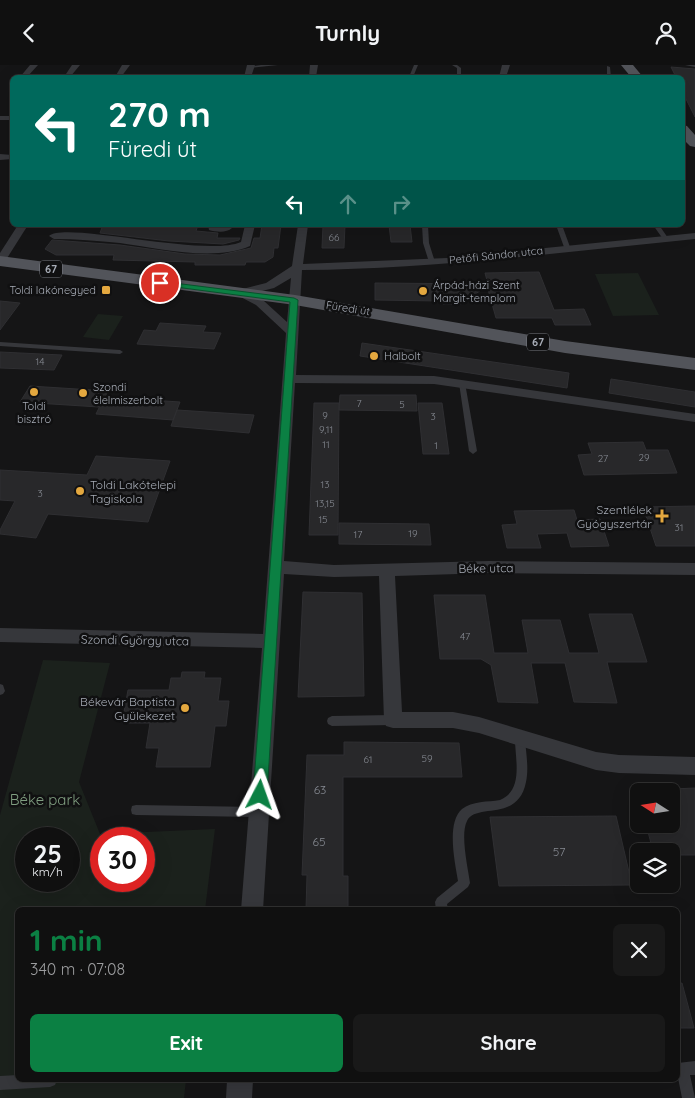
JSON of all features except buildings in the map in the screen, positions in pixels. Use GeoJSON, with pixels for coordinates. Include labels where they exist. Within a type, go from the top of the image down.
{"type":"FeatureCollection","features":[{"type":"Feature","properties":{"kind":"main road"},"geometry":{"type":"LineString","coordinates":[[627,65],[635,75]]}},
{"type":"Feature","properties":{"kind":"main road"},"geometry":{"type":"LineString","coordinates":[[685,132],[695,143]]}},
{"type":"Feature","properties":{"kind":"main road","name":"Füredi út"},"geometry":{"type":"LineString","coordinates":[[0,261],[294,300],[564,347],[695,363]]}},
{"type":"Feature","properties":{"kind":"street"},"geometry":{"type":"LineString","coordinates":[[0,261],[22,227]]}},
{"type":"Feature","properties":{"kind":"street"},"geometry":{"type":"LineString","coordinates":[[212,227],[227,228]]}},
{"type":"Feature","properties":{"kind":"street"},"geometry":{"type":"LineString","coordinates":[[54,236],[110,239],[189,248],[236,248],[246,244],[250,227]]}},
{"type":"Feature","properties":{"kind":"street"},"geometry":{"type":"LineString","coordinates":[[252,907],[294,300],[303,227]]}},
{"type":"Feature","properties":{"kind":"street","name":"Petőfi Sándor utca"},"geometry":{"type":"LineString","coordinates":[[297,267],[367,267],[432,262],[568,247],[695,236]]}},
{"type":"Feature","properties":{"kind":"street"},"geometry":{"type":"LineString","coordinates":[[239,293],[261,289],[281,281],[297,267]]}},
{"type":"Feature","properties":{"kind":"street"},"geometry":{"type":"LineString","coordinates":[[239,293],[260,303],[292,331]]}},
{"type":"Feature","properties":{"kind":"street"},"geometry":{"type":"LineString","coordinates":[[289,379],[408,378],[462,383],[695,418]]}},
{"type":"Feature","properties":{"kind":"street","name":"Béke utca"},"geometry":{"type":"LineString","coordinates":[[276,567],[334,571],[489,567],[695,569]]}},
{"type":"Feature","properties":{"kind":"street"},"geometry":{"type":"LineString","coordinates":[[387,570],[393,720],[452,720],[479,725],[596,761],[619,764],[695,766]]}},
{"type":"Feature","properties":{"kind":"street","name":"Szondi György utca"},"geometry":{"type":"LineString","coordinates":[[0,635],[242,642],[271,641]]}},
{"type":"Feature","properties":{"kind":"street"},"geometry":{"type":"LineString","coordinates":[[239,1098],[240,1082]]}},
{"type":"Feature","properties":{"kind":"lane"},"geometry":{"type":"LineString","coordinates":[[251,66],[276,65]]}},
{"type":"Feature","properties":{"kind":"lane"},"geometry":{"type":"LineString","coordinates":[[454,65],[459,68],[459,75]]}},
{"type":"Feature","properties":{"kind":"lane"},"geometry":{"type":"LineString","coordinates":[[687,65],[695,66]]}},
{"type":"Feature","properties":{"kind":"lane"},"geometry":{"type":"LineString","coordinates":[[608,67],[609,75]]}},
{"type":"Feature","properties":{"kind":"lane"},"geometry":{"type":"LineString","coordinates":[[425,227],[426,243],[432,262]]}},
{"type":"Feature","properties":{"kind":"lane"},"geometry":{"type":"LineString","coordinates":[[560,227],[568,247]]}},
{"type":"Feature","properties":{"kind":"lane"},"geometry":{"type":"LineString","coordinates":[[657,227],[665,238]]}},
{"type":"Feature","properties":{"kind":"lane"},"geometry":{"type":"LineString","coordinates":[[0,344],[120,352]]}},
{"type":"Feature","properties":{"kind":"lane"},"geometry":{"type":"LineString","coordinates":[[462,383],[473,451]]}},
{"type":"Feature","properties":{"kind":"lane"},"geometry":{"type":"LineString","coordinates":[[332,721],[393,720]]}},
{"type":"Feature","properties":{"kind":"lane"},"geometry":{"type":"LineString","coordinates":[[442,907],[442,903],[464,883],[459,828],[462,816],[471,809],[502,806],[514,797],[521,784],[520,739]]}},
{"type":"Feature","properties":{"kind":"lane"},"geometry":{"type":"LineString","coordinates":[[136,810],[259,812]]}},
{"type":"Feature","properties":{"kind":"lane"},"geometry":{"type":"LineString","coordinates":[[685,1069],[689,1098]]}},
{"type":"Feature","properties":{"kind":"lane"},"geometry":{"type":"LineString","coordinates":[[0,1083],[17,1082]]}},
{"type":"Feature","properties":{"kind":"green space"},"geometry":{"type":"Polygon","coordinates":[[[638,273],[659,315],[613,316],[595,274],[638,273]]]}},
{"type":"Feature","properties":{"kind":"green space"},"geometry":{"type":"Polygon","coordinates":[[[98,314],[123,316],[109,340],[83,337],[98,314]]]}},
{"type":"Feature","properties":{"kind":"green space","name":"Béke park"},"geometry":{"type":"Polygon","coordinates":[[[43,660],[110,663],[79,782],[97,827],[90,827],[90,892],[155,892],[155,832],[215,829],[205,907],[15,907],[15,1082],[186,1082],[184,1098],[0,1098],[0,815],[43,660]]]}},
{"type":"Feature","properties":{"kind":"place","name":"Toldi lakónegyed"},"geometry":{"type":"Point","coordinates":[106,290]}},
{"type":"Feature","properties":{"kind":"place","name":"Árpád-házi Szent Margit-templom"},"geometry":{"type":"Point","coordinates":[423,291]}},
{"type":"Feature","properties":{"kind":"place","name":"Halbolt"},"geometry":{"type":"Point","coordinates":[374,356]}},
{"type":"Feature","properties":{"kind":"place","name":"Toldi bisztró"},"geometry":{"type":"Point","coordinates":[34,392]}},
{"type":"Feature","properties":{"kind":"place","name":"Szondi élelmiszerbolt"},"geometry":{"type":"Point","coordinates":[83,393]}},
{"type":"Feature","properties":{"kind":"place","name":"Toldi Lakótelepi Tagiskola"},"geometry":{"type":"Point","coordinates":[80,491]}},
{"type":"Feature","properties":{"kind":"place","name":"Szentlélek Gyógyszertár"},"geometry":{"type":"Point","coordinates":[662,516]}},
{"type":"Feature","properties":{"kind":"place","name":"Békevár Baptista Gyülekezet"},"geometry":{"type":"Point","coordinates":[185,708]}},
{"type":"Feature","properties":{"kind":"route"},"geometry":{"type":"LineString","coordinates":[[160,283],[294,300],[260,795]]}}]}
